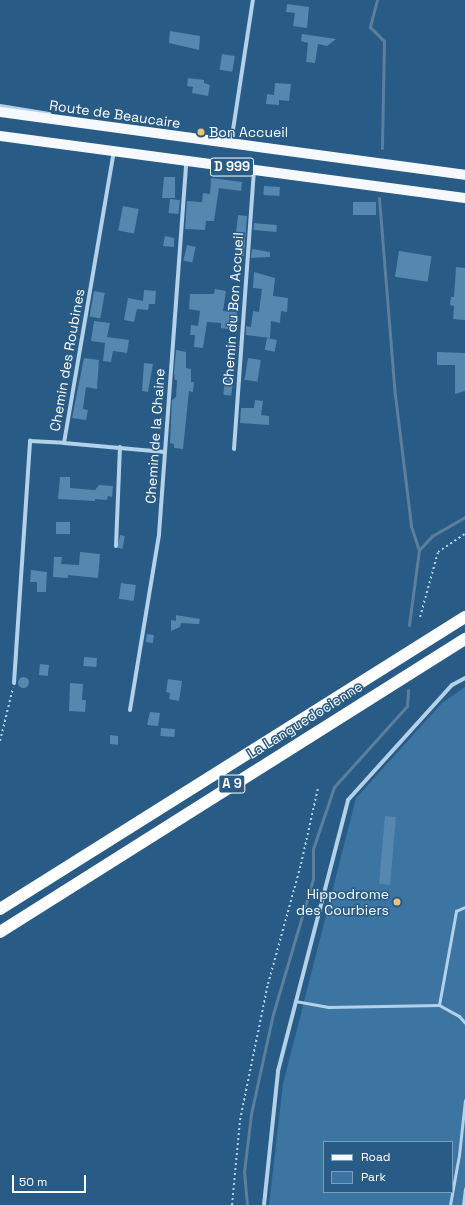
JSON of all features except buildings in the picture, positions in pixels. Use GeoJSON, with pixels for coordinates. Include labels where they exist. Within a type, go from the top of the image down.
{"type":"FeatureCollection","features":[{"type":"Feature","properties":{"kind":"highway","name":"La Languedocienne"},"geometry":{"type":"LineString","coordinates":[[0,909],[465,617]]}},
{"type":"Feature","properties":{"kind":"highway","name":"La Languedocienne"},"geometry":{"type":"LineString","coordinates":[[0,932],[465,639]]}},
{"type":"Feature","properties":{"kind":"main road","name":"Route de Beaucaire"},"geometry":{"type":"LineString","coordinates":[[0,112],[465,175]]}},
{"type":"Feature","properties":{"kind":"main road","name":"D 999"},"geometry":{"type":"LineString","coordinates":[[0,136],[465,198]]}},
{"type":"Feature","properties":{"kind":"street"},"geometry":{"type":"LineString","coordinates":[[230,144],[252,0]]}},
{"type":"Feature","properties":{"kind":"street"},"geometry":{"type":"LineString","coordinates":[[0,106],[39,111],[74,122]]}},
{"type":"Feature","properties":{"kind":"street","name":"Chemin des Roubines"},"geometry":{"type":"LineString","coordinates":[[14,683],[30,441],[64,443],[114,152]]}},
{"type":"Feature","properties":{"kind":"street","name":"Chemin de la Chaine"},"geometry":{"type":"LineString","coordinates":[[130,710],[159,534],[186,162]]}},
{"type":"Feature","properties":{"kind":"street","name":"Chemin du Bon Accueil"},"geometry":{"type":"LineString","coordinates":[[234,449],[254,170]]}},
{"type":"Feature","properties":{"kind":"street"},"geometry":{"type":"LineString","coordinates":[[64,443],[165,452]]}},
{"type":"Feature","properties":{"kind":"street"},"geometry":{"type":"LineString","coordinates":[[116,546],[120,447]]}},
{"type":"Feature","properties":{"kind":"street"},"geometry":{"type":"LineString","coordinates":[[264,1205],[278,1071],[348,800],[452,685],[465,678]]}},
{"type":"Feature","properties":{"kind":"lane"},"geometry":{"type":"LineString","coordinates":[[439,1005],[456,911],[465,907]]}},
{"type":"Feature","properties":{"kind":"lane"},"geometry":{"type":"LineString","coordinates":[[295,1001],[328,1007],[439,1005],[459,1016],[465,1023]]}},
{"type":"Feature","properties":{"kind":"lane"},"geometry":{"type":"LineString","coordinates":[[453,1188],[459,1155],[465,1100]]}},
{"type":"Feature","properties":{"kind":"lane"},"geometry":{"type":"LineString","coordinates":[[462,1205],[465,1188]]}},
{"type":"Feature","properties":{"kind":"lane"},"geometry":{"type":"LineString","coordinates":[[450,1205],[452,1193]]}},
{"type":"Feature","properties":{"kind":"path"},"geometry":{"type":"LineString","coordinates":[[420,617],[438,552],[465,534]]}},
{"type":"Feature","properties":{"kind":"path"},"geometry":{"type":"LineString","coordinates":[[0,741],[14,683]]}},
{"type":"Feature","properties":{"kind":"path"},"geometry":{"type":"LineString","coordinates":[[232,1205],[240,1120],[267,992],[301,864],[318,788]]}},
{"type":"Feature","properties":{"kind":"green space","name":"Hippodrome des Courbiers"},"geometry":{"type":"Polygon","coordinates":[[[465,687],[465,1205],[269,1205],[283,1084],[356,798],[442,703],[465,687]]]}},
{"type":"Feature","properties":{"kind":"waterway"},"geometry":{"type":"LineString","coordinates":[[377,0],[370,27],[384,41],[382,148]]}},
{"type":"Feature","properties":{"kind":"waterway"},"geometry":{"type":"LineString","coordinates":[[379,198],[395,395],[411,526],[419,550]]}},
{"type":"Feature","properties":{"kind":"waterway"},"geometry":{"type":"LineString","coordinates":[[409,625],[419,550],[432,536],[465,517]]}},
{"type":"Feature","properties":{"kind":"waterway"},"geometry":{"type":"LineString","coordinates":[[247,1205],[244,1172],[251,1114],[273,1014],[313,879],[313,849],[334,787],[407,706],[408,690]]}},
{"type":"Feature","properties":{"kind":"place","name":"Bon Accueil"},"geometry":{"type":"Point","coordinates":[201,132]}},
{"type":"Feature","properties":{"kind":"place","name":"Hippodrome des Courbiers"},"geometry":{"type":"Point","coordinates":[397,902]}}]}
